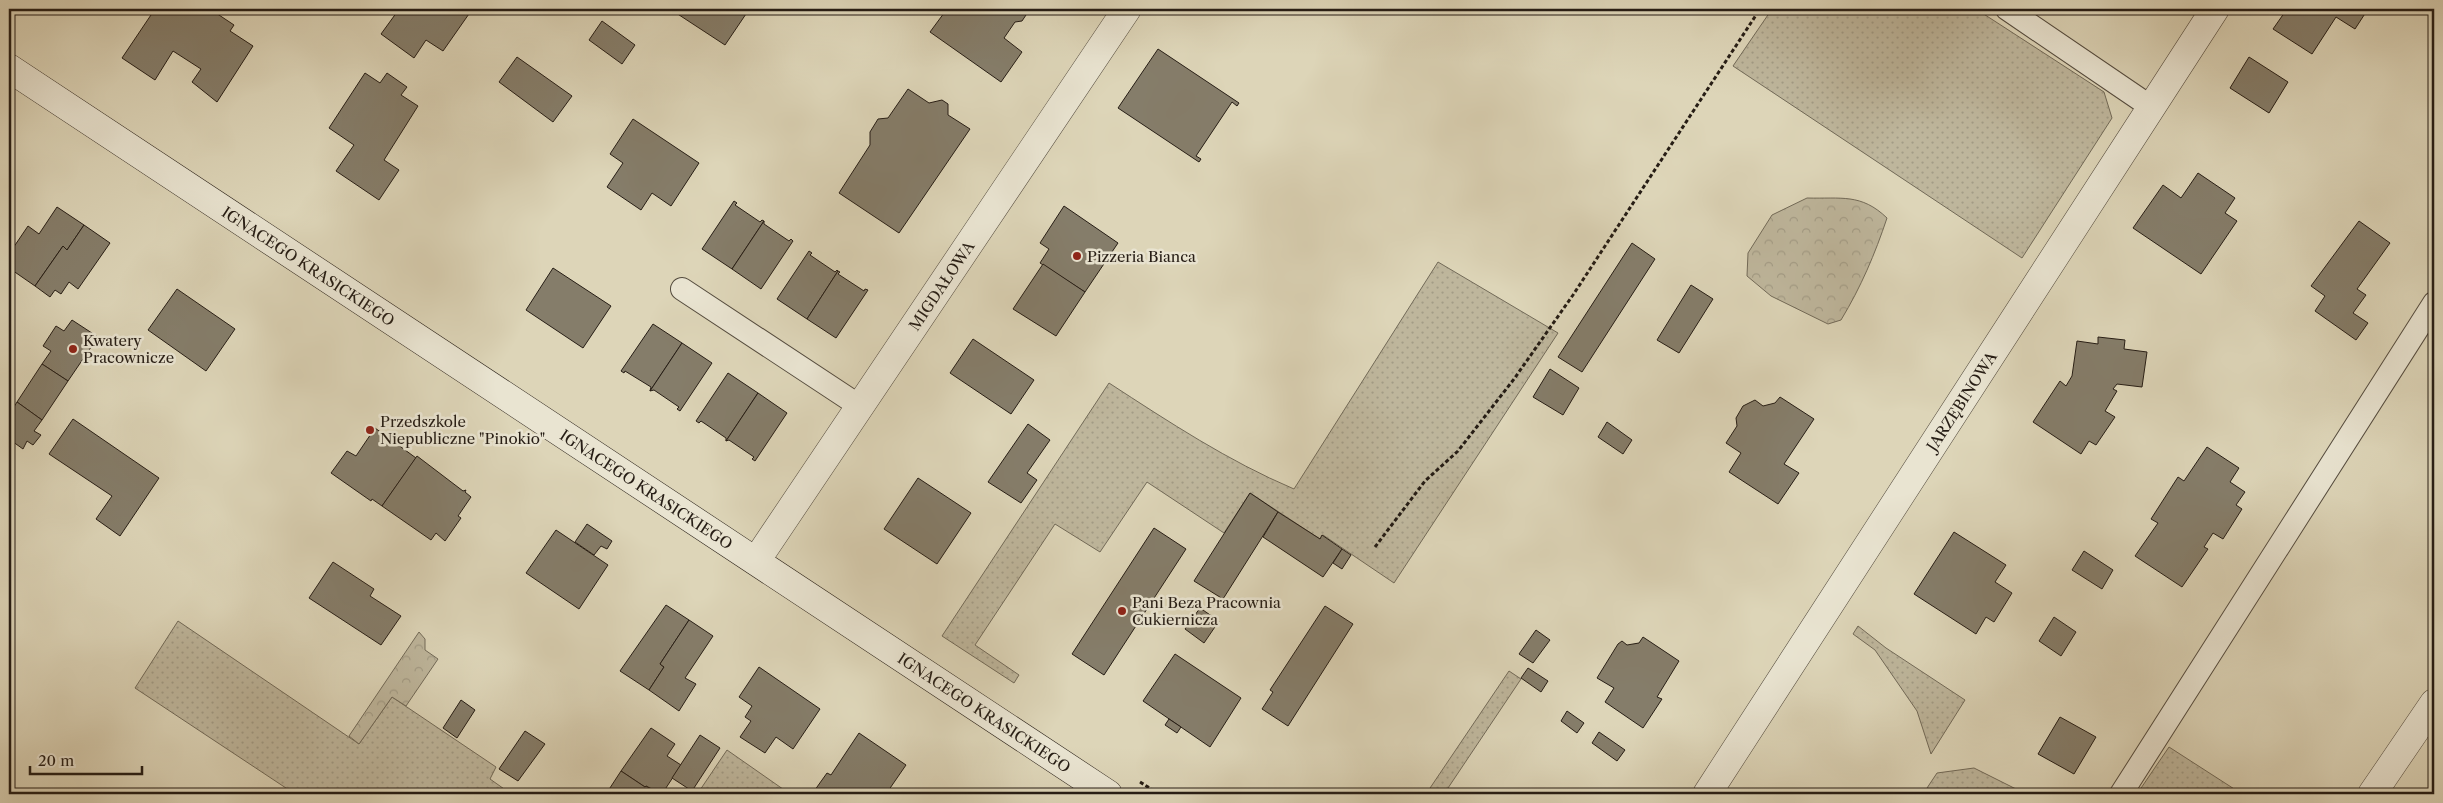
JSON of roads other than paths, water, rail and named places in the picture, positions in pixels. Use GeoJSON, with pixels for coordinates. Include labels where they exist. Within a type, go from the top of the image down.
{"type":"FeatureCollection","features":[{"type":"Feature","properties":{"kind":"street","name":"MIGDAŁOWA"},"geometry":{"type":"LineString","coordinates":[[756,561],[1127,9]]}},
{"type":"Feature","properties":{"kind":"street","name":"JARZĘBINOWA"},"geometry":{"type":"LineString","coordinates":[[1707,794],[2215,9]]}},
{"type":"Feature","properties":{"kind":"street","name":"IGNACEGO KRASICKIEGO"},"geometry":{"type":"LineString","coordinates":[[9,68],[1108,794]]}},
{"type":"Feature","properties":{"kind":"street"},"geometry":{"type":"LineString","coordinates":[[2372,794],[2434,703]]}},
{"type":"Feature","properties":{"kind":"lane"},"geometry":{"type":"LineString","coordinates":[[2008,9],[2151,107]]}},
{"type":"Feature","properties":{"kind":"lane"},"geometry":{"type":"LineString","coordinates":[[682,288],[861,407]]}},
{"type":"Feature","properties":{"kind":"lane"},"geometry":{"type":"LineString","coordinates":[[2122,794],[2434,304]]}},
{"type":"Feature","properties":{"kind":"place","name":"Pizzeria Bianca"},"geometry":{"type":"Point","coordinates":[1077,256]}},
{"type":"Feature","properties":{"kind":"place","name":"Kwatery Pracownicze"},"geometry":{"type":"Point","coordinates":[73,349]}},
{"type":"Feature","properties":{"kind":"place","name":"Przedszkole Niepubliczne \"Pinokio\""},"geometry":{"type":"Point","coordinates":[370,430]}},
{"type":"Feature","properties":{"kind":"place","name":"Pani Beza Pracownia Cukiernicza"},"geometry":{"type":"Point","coordinates":[1122,611]}}]}
